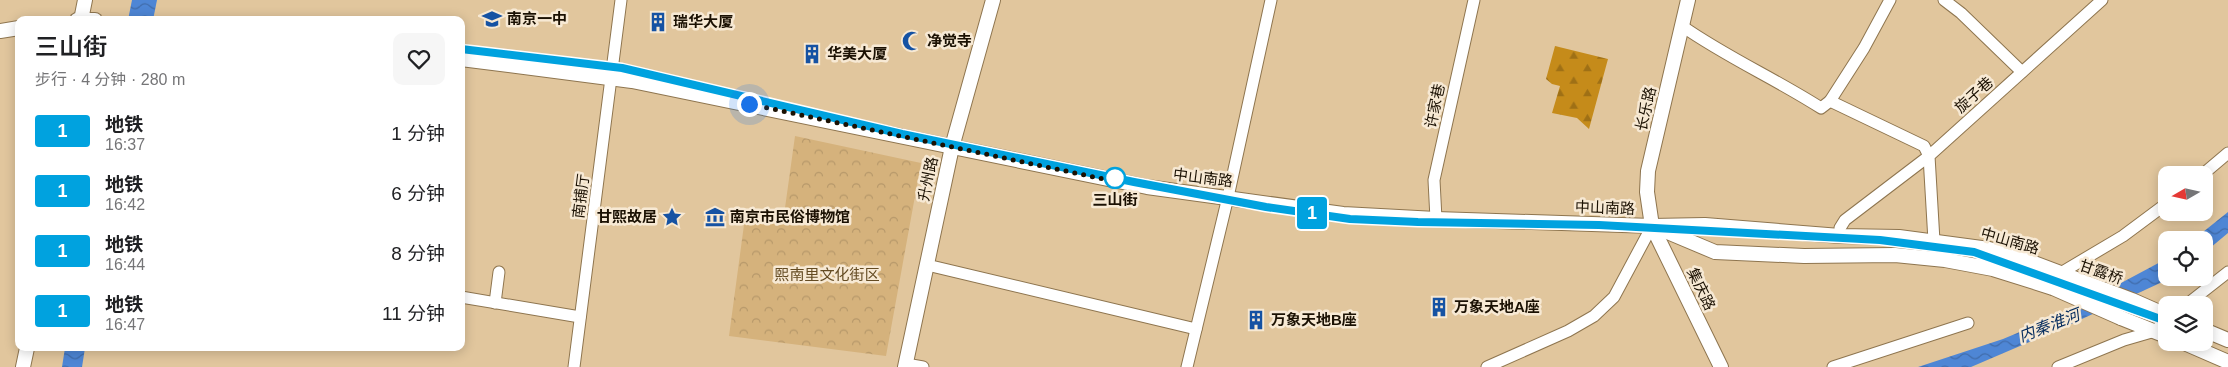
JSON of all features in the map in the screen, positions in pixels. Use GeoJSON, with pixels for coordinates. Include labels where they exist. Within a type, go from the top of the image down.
{"type":"FeatureCollection","features":[{"type":"Feature","properties":{"kind":"main road"},"geometry":{"type":"LineString","coordinates":[[82,16],[85,0]]}},
{"type":"Feature","properties":{"kind":"main road","name":"升州路"},"geometry":{"type":"LineString","coordinates":[[906,365],[952,147],[993,0]]}},
{"type":"Feature","properties":{"kind":"main road","name":"长乐路"},"geometry":{"type":"LineString","coordinates":[[1652,226],[1647,192],[1648,171],[1688,0]]}},
{"type":"Feature","properties":{"kind":"main road"},"geometry":{"type":"LineString","coordinates":[[0,31],[15,29]]}},
{"type":"Feature","properties":{"kind":"main road","name":"中山南路"},"geometry":{"type":"LineString","coordinates":[[465,60],[611,78],[768,108],[1147,187],[1343,214],[1652,226],[1705,225],[1840,236],[1899,237],[1989,249],[2026,260],[2059,274]]}},
{"type":"Feature","properties":{"kind":"main road","name":"中山南路"},"geometry":{"type":"LineString","coordinates":[[1652,226],[1715,252],[1804,256],[1895,255],[1945,260],[1993,269],[2053,288],[2158,332]]}},
{"type":"Feature","properties":{"kind":"main road","name":"集庆路"},"geometry":{"type":"LineString","coordinates":[[1652,226],[1721,367]]}},
{"type":"Feature","properties":{"kind":"main road","name":"甘露桥"},"geometry":{"type":"LineString","coordinates":[[2059,274],[2132,300],[2158,311]]}},
{"type":"Feature","properties":{"kind":"main road"},"geometry":{"type":"LineString","coordinates":[[2213,334],[2228,340]]}},
{"type":"Feature","properties":{"kind":"main road"},"geometry":{"type":"LineString","coordinates":[[24,367],[26,351]]}},
{"type":"Feature","properties":{"kind":"main road"},"geometry":{"type":"LineString","coordinates":[[2203,351],[2228,362]]}},
{"type":"Feature","properties":{"kind":"street","name":"南捕厅"},"geometry":{"type":"LineString","coordinates":[[574,367],[622,0]]}},
{"type":"Feature","properties":{"kind":"street"},"geometry":{"type":"LineString","coordinates":[[1187,367],[1228,197],[1270,0]]}},
{"type":"Feature","properties":{"kind":"street","name":"许家巷"},"geometry":{"type":"LineString","coordinates":[[1436,219],[1434,180],[1474,0]]}},
{"type":"Feature","properties":{"kind":"street"},"geometry":{"type":"LineString","coordinates":[[1682,26],[1711,46],[1786,85],[1821,108],[1830,101],[1864,48],[1890,0]]}},
{"type":"Feature","properties":{"kind":"street"},"geometry":{"type":"LineString","coordinates":[[1944,0],[1961,13],[2022,72]]}},
{"type":"Feature","properties":{"kind":"street","name":"旋子巷"},"geometry":{"type":"LineString","coordinates":[[1840,236],[1840,228],[1845,220],[1929,156],[2102,0]]}},
{"type":"Feature","properties":{"kind":"street"},"geometry":{"type":"LineString","coordinates":[[1830,101],[1924,146],[1929,156],[1934,241]]}},
{"type":"Feature","properties":{"kind":"street"},"geometry":{"type":"LineString","coordinates":[[2213,166],[2228,154]]}},
{"type":"Feature","properties":{"kind":"street"},"geometry":{"type":"LineString","coordinates":[[2059,274],[2123,236],[2158,210]]}},
{"type":"Feature","properties":{"kind":"street"},"geometry":{"type":"LineString","coordinates":[[1487,367],[1568,331],[1594,316],[1614,297],[1652,226]]}},
{"type":"Feature","properties":{"kind":"street"},"geometry":{"type":"LineString","coordinates":[[927,265],[1196,329]]}},
{"type":"Feature","properties":{"kind":"street"},"geometry":{"type":"LineString","coordinates":[[495,303],[499,272]]}},
{"type":"Feature","properties":{"kind":"street"},"geometry":{"type":"LineString","coordinates":[[2197,296],[2228,272]]}},
{"type":"Feature","properties":{"kind":"street"},"geometry":{"type":"LineString","coordinates":[[465,298],[580,317]]}},
{"type":"Feature","properties":{"kind":"street"},"geometry":{"type":"LineString","coordinates":[[1833,367],[1968,323]]}},
{"type":"Feature","properties":{"kind":"street"},"geometry":{"type":"LineString","coordinates":[[2058,367],[2124,340],[2158,334]]}},
{"type":"Feature","properties":{"kind":"street"},"geometry":{"type":"LineString","coordinates":[[906,365],[923,367]]}},
{"type":"Feature","properties":{"kind":"green space"},"geometry":{"type":"Polygon","coordinates":[[[1555,46],[1608,59],[1589,129],[1577,118],[1552,113],[1560,86],[1552,84],[1546,79],[1555,46]]]}},
{"type":"Feature","properties":{"kind":"green space","name":"熙南里文化街区"},"geometry":{"type":"Polygon","coordinates":[[[795,136],[921,163],[886,356],[729,336],[746,210],[784,215],[795,136]]]}},
{"type":"Feature","properties":{"kind":"water"},"geometry":{"type":"Polygon","coordinates":[[[132,0],[157,0],[154,16],[129,16],[132,0]]]}},
{"type":"Feature","properties":{"kind":"water"},"geometry":{"type":"Polygon","coordinates":[[[2228,212],[2228,233],[2213,246],[2213,231],[2204,231],[2228,212]]]}},
{"type":"Feature","properties":{"kind":"water","name":"内秦淮河"},"geometry":{"type":"Polygon","coordinates":[[[2158,263],[2158,284],[2071,324],[1971,367],[1918,367],[2003,339],[2063,314],[2158,263]]]}},
{"type":"Feature","properties":{"kind":"water"},"geometry":{"type":"Polygon","coordinates":[[[65,351],[85,351],[82,367],[62,367],[65,351]]]}},
{"type":"Feature","properties":{"kind":"metro line","name":"1"},"geometry":{"type":"LineString","coordinates":[[465,49],[622,68],[885,131],[1266,207],[1350,219],[1599,225],[1880,240],[1974,252],[2158,318]]}},
{"type":"Feature","properties":{"kind":"place","name":"南京一中"},"geometry":{"type":"Point","coordinates":[492,19]}},
{"type":"Feature","properties":{"kind":"place","name":"瑞华大厦"},"geometry":{"type":"Point","coordinates":[658,22]}},
{"type":"Feature","properties":{"kind":"place","name":"净觉寺"},"geometry":{"type":"Point","coordinates":[912,41]}},
{"type":"Feature","properties":{"kind":"place","name":"华美大厦"},"geometry":{"type":"Point","coordinates":[812,54]}},
{"type":"Feature","properties":{"kind":"place","name":"三山街"},"geometry":{"type":"Point","coordinates":[1115,178]}},
{"type":"Feature","properties":{"kind":"place","name":"甘熙故居"},"geometry":{"type":"Point","coordinates":[672,217]}},
{"type":"Feature","properties":{"kind":"place","name":"南京市民俗博物馆"},"geometry":{"type":"Point","coordinates":[715,217]}},
{"type":"Feature","properties":{"kind":"place","name":"万象天地A座"},"geometry":{"type":"Point","coordinates":[1439,307]}},
{"type":"Feature","properties":{"kind":"place","name":"万象天地B座"},"geometry":{"type":"Point","coordinates":[1256,320]}},
{"type":"Feature","properties":{"kind":"route"},"geometry":{"type":"LineString","coordinates":[[749,104],[1108,180],[1115,178]]}}]}
